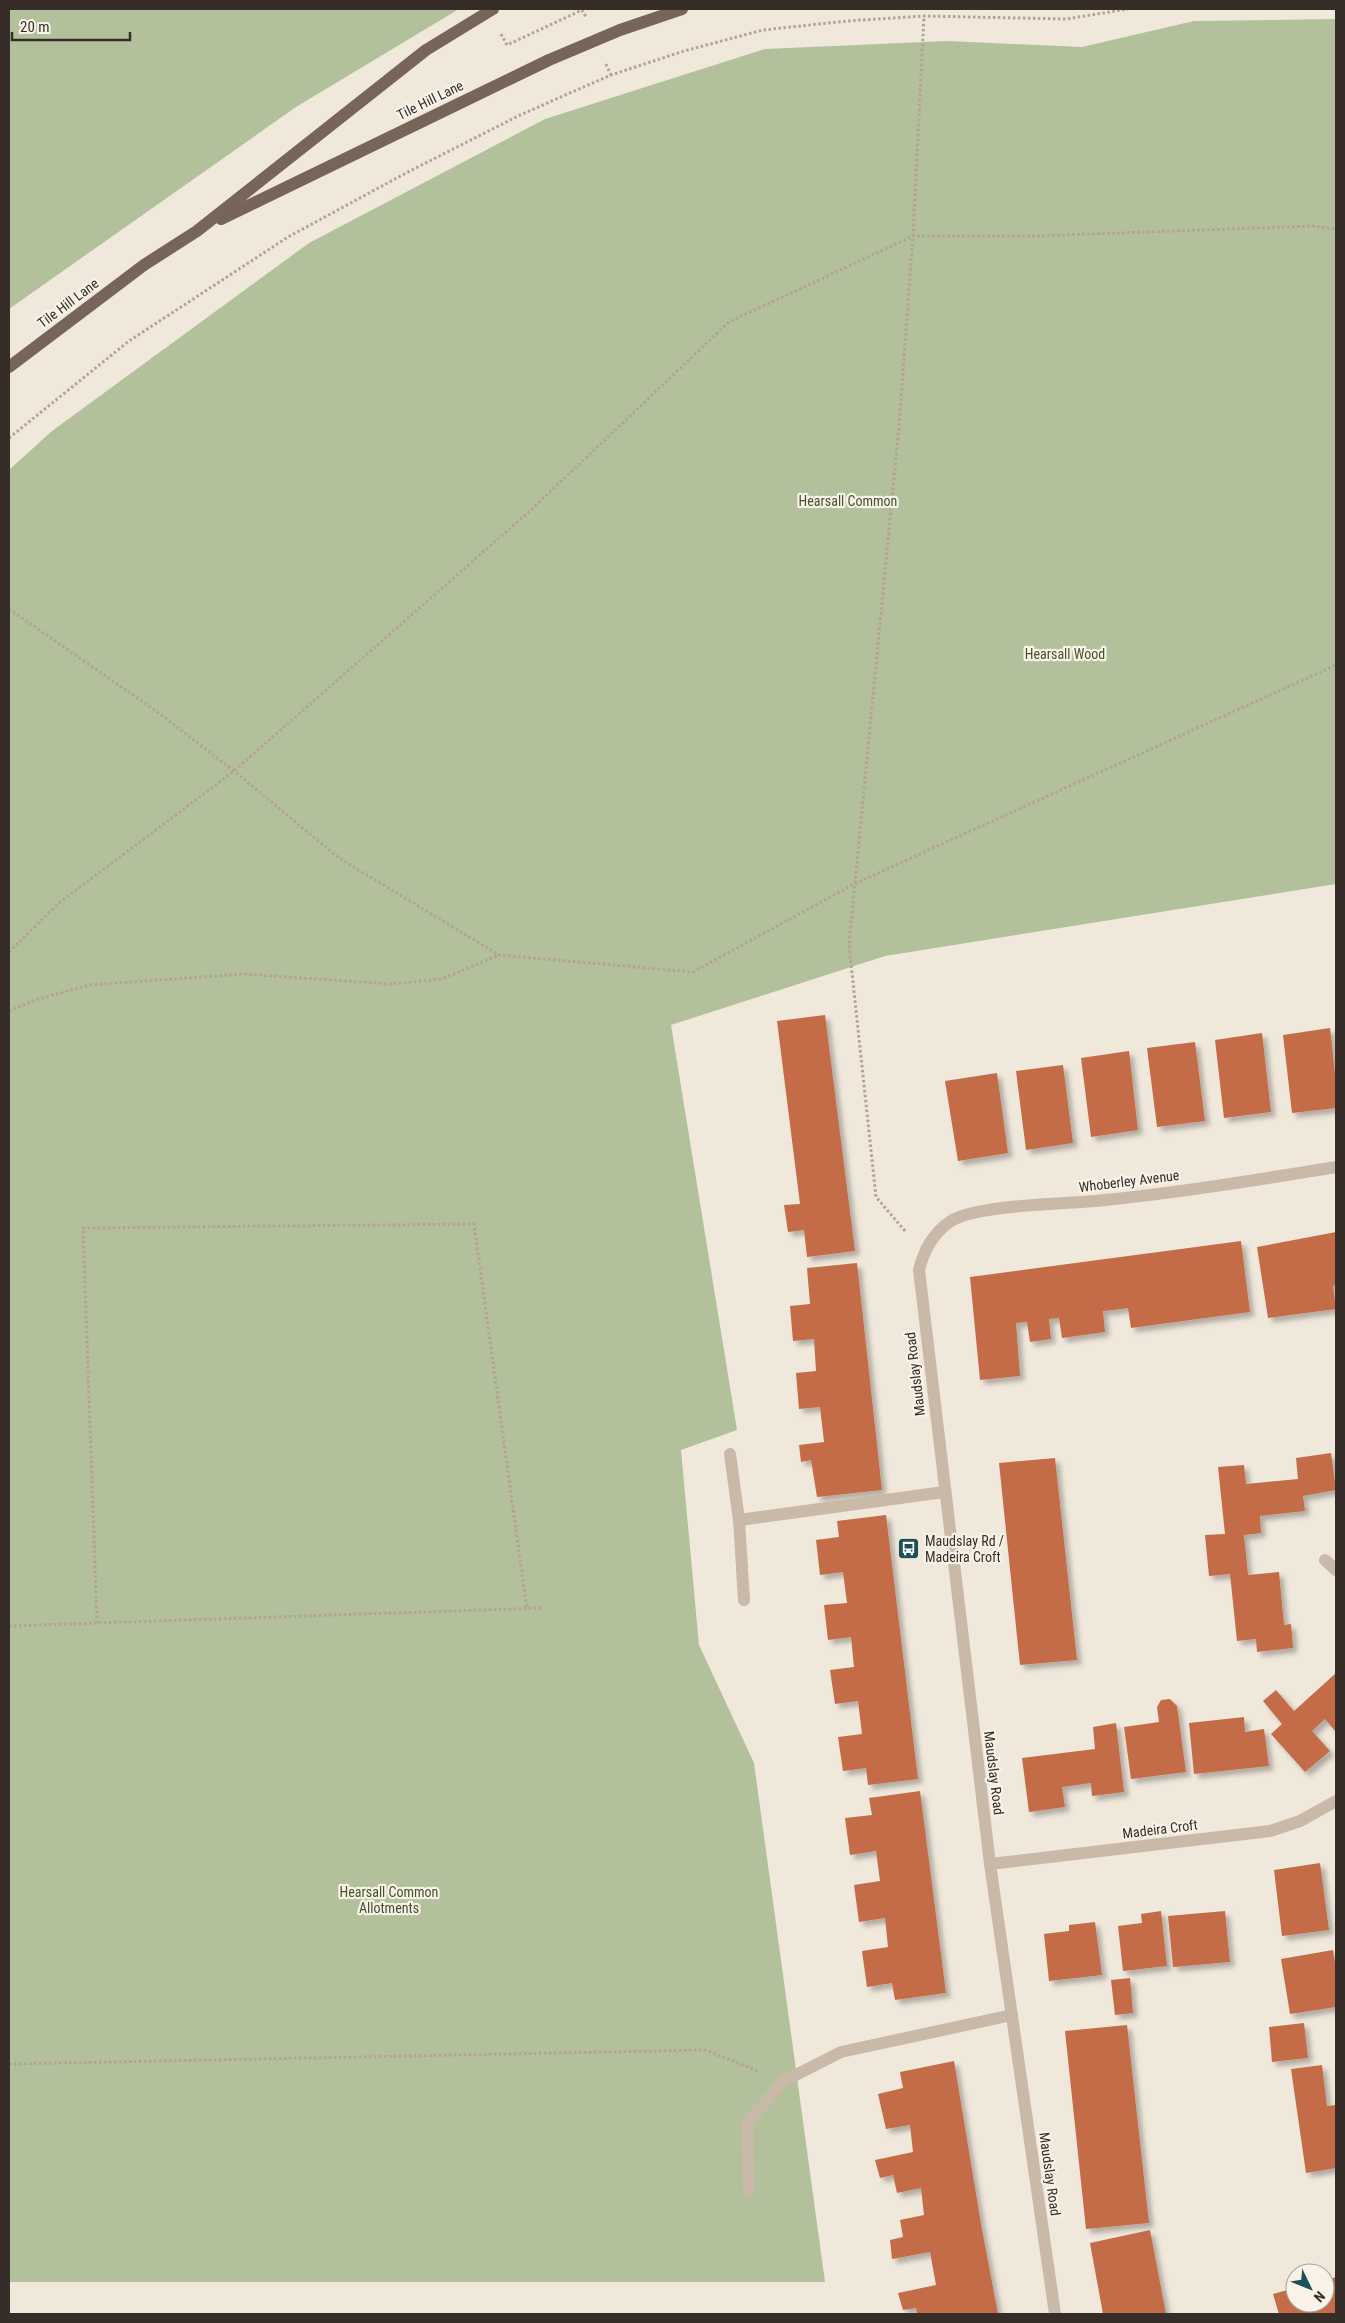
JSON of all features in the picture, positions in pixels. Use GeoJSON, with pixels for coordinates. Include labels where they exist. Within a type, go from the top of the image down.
{"type":"FeatureCollection","features":[{"type":"Feature","properties":{"kind":"main road","name":"Tile Hill Lane"},"geometry":{"type":"LineString","coordinates":[[9,367],[144,265],[197,231],[426,50],[493,9]]}},
{"type":"Feature","properties":{"kind":"main road","name":"Tile Hill Lane"},"geometry":{"type":"LineString","coordinates":[[197,231],[550,60],[620,30],[682,9]]}},
{"type":"Feature","properties":{"kind":"street","name":"Whoberley Avenue"},"geometry":{"type":"LineString","coordinates":[[932,1237],[952,1220],[974,1212],[1099,1200],[1336,1167]]}},
{"type":"Feature","properties":{"kind":"street","name":"Maudslay Road"},"geometry":{"type":"LineString","coordinates":[[932,1237],[924,1252],[919,1270],[944,1492],[990,1864],[1055,2314]]}},
{"type":"Feature","properties":{"kind":"street"},"geometry":{"type":"LineString","coordinates":[[730,1454],[739,1520],[744,1600]]}},
{"type":"Feature","properties":{"kind":"street"},"geometry":{"type":"LineString","coordinates":[[739,1520],[944,1492]]}},
{"type":"Feature","properties":{"kind":"street"},"geometry":{"type":"LineString","coordinates":[[1326,1560],[1336,1570]]}},
{"type":"Feature","properties":{"kind":"street","name":"Madeira Croft"},"geometry":{"type":"LineString","coordinates":[[990,1864],[1270,1831],[1334,1808]]}},
{"type":"Feature","properties":{"kind":"street"},"geometry":{"type":"LineString","coordinates":[[749,2191],[746,2123],[784,2082],[841,2052],[1012,2015]]}},
{"type":"Feature","properties":{"kind":"path"},"geometry":{"type":"LineString","coordinates":[[9,438],[129,341],[288,238],[406,173],[520,115],[610,75],[684,51],[763,30],[847,21],[924,16],[1066,19],[1128,9]]}},
{"type":"Feature","properties":{"kind":"path"},"geometry":{"type":"LineString","coordinates":[[924,16],[913,236],[899,426],[849,945],[876,1197],[924,1252]]}},
{"type":"Feature","properties":{"kind":"path"},"geometry":{"type":"LineString","coordinates":[[9,952],[59,903],[234,770],[532,509],[729,322],[913,236],[1036,236],[1313,226],[1336,228]]}},
{"type":"Feature","properties":{"kind":"path"},"geometry":{"type":"LineString","coordinates":[[9,609],[156,711],[234,770],[340,858],[499,954],[693,972],[854,884],[1336,665]]}},
{"type":"Feature","properties":{"kind":"path"},"geometry":{"type":"LineString","coordinates":[[9,1011],[34,1000],[89,985],[243,974],[390,984],[442,978],[499,954]]}},
{"type":"Feature","properties":{"kind":"path"},"geometry":{"type":"LineString","coordinates":[[97,1624],[84,1228],[474,1224],[526,1610]]}},
{"type":"Feature","properties":{"kind":"path"},"geometry":{"type":"LineString","coordinates":[[9,1626],[541,1608]]}},
{"type":"Feature","properties":{"kind":"path"},"geometry":{"type":"LineString","coordinates":[[9,2064],[705,2050],[784,2082]]}},
{"type":"Feature","properties":{"kind":"green space"},"geometry":{"type":"Polygon","coordinates":[[[9,9],[459,9],[296,107],[9,309],[9,9]]]}},
{"type":"Feature","properties":{"kind":"green space"},"geometry":{"type":"Polygon","coordinates":[[[1336,19],[1336,884],[885,956],[671,1025],[737,1430],[681,1450],[699,1645],[754,1763],[825,2282],[9,2282],[9,470],[52,431],[309,243],[545,119],[765,49],[947,41],[1082,47],[1194,21],[1336,19]]]}},
{"type":"Feature","properties":{"kind":"building"},"geometry":{"type":"Polygon","coordinates":[[[825,1015],[855,1251],[807,1257],[804,1230],[788,1232],[784,1205],[800,1204],[777,1021],[825,1015]]]}},
{"type":"Feature","properties":{"kind":"building"},"geometry":{"type":"Polygon","coordinates":[[[1330,1028],[1336,1082],[1336,1108],[1292,1113],[1283,1035],[1330,1028]]]}},
{"type":"Feature","properties":{"kind":"building"},"geometry":{"type":"Polygon","coordinates":[[[1262,1033],[1271,1112],[1224,1118],[1215,1040],[1262,1033]]]}},
{"type":"Feature","properties":{"kind":"building"},"geometry":{"type":"Polygon","coordinates":[[[1195,1042],[1205,1121],[1157,1127],[1147,1048],[1195,1042]]]}},
{"type":"Feature","properties":{"kind":"building"},"geometry":{"type":"Polygon","coordinates":[[[1129,1051],[1138,1130],[1091,1137],[1081,1058],[1129,1051]]]}},
{"type":"Feature","properties":{"kind":"building"},"geometry":{"type":"Polygon","coordinates":[[[1063,1065],[1073,1143],[1026,1150],[1016,1071],[1063,1065]]]}},
{"type":"Feature","properties":{"kind":"building"},"geometry":{"type":"Polygon","coordinates":[[[997,1073],[1008,1153],[958,1161],[945,1081],[997,1073]]]}},
{"type":"Feature","properties":{"kind":"building"},"geometry":{"type":"Polygon","coordinates":[[[1336,1232],[1336,1285],[1333,1286],[1336,1309],[1268,1318],[1257,1247],[1336,1232]]]}},
{"type":"Feature","properties":{"kind":"building"},"geometry":{"type":"Polygon","coordinates":[[[1241,1241],[1250,1312],[1131,1328],[1128,1308],[1103,1311],[1105,1332],[1062,1338],[1059,1318],[1049,1319],[1051,1339],[1030,1342],[1027,1322],[1016,1323],[1020,1376],[980,1380],[970,1277],[1241,1241]]]}},
{"type":"Feature","properties":{"kind":"building"},"geometry":{"type":"Polygon","coordinates":[[[857,1263],[882,1490],[817,1497],[811,1460],[801,1462],[799,1445],[824,1442],[820,1407],[799,1409],[796,1373],[816,1371],[814,1339],[793,1341],[790,1306],[810,1304],[807,1268],[857,1263]]]}},
{"type":"Feature","properties":{"kind":"building"},"geometry":{"type":"Polygon","coordinates":[[[1331,1453],[1336,1490],[1303,1496],[1305,1511],[1260,1516],[1261,1533],[1244,1535],[1248,1575],[1279,1572],[1284,1625],[1291,1624],[1293,1648],[1257,1652],[1256,1639],[1237,1641],[1230,1574],[1209,1576],[1205,1535],[1225,1534],[1218,1467],[1244,1465],[1246,1484],[1298,1479],[1296,1458],[1331,1453]]]}},
{"type":"Feature","properties":{"kind":"building"},"geometry":{"type":"Polygon","coordinates":[[[1055,1458],[1077,1660],[1020,1665],[999,1463],[1055,1458]]]}},
{"type":"Feature","properties":{"kind":"building"},"geometry":{"type":"Polygon","coordinates":[[[886,1515],[918,1779],[868,1785],[866,1768],[843,1771],[838,1737],[862,1734],[858,1701],[835,1704],[830,1670],[854,1667],[851,1637],[828,1640],[824,1605],[847,1603],[843,1572],[820,1575],[816,1540],[839,1537],[837,1521],[886,1515]]]}},
{"type":"Feature","properties":{"kind":"building"},"geometry":{"type":"Polygon","coordinates":[[[1336,1673],[1336,1732],[1325,1719],[1312,1731],[1330,1751],[1305,1772],[1271,1734],[1282,1724],[1263,1701],[1276,1690],[1294,1711],[1336,1673]]]}},
{"type":"Feature","properties":{"kind":"building"},"geometry":{"type":"Polygon","coordinates":[[[1170,1699],[1177,1706],[1186,1772],[1131,1779],[1124,1727],[1159,1722],[1157,1707],[1161,1700],[1170,1699]]]}},
{"type":"Feature","properties":{"kind":"building"},"geometry":{"type":"Polygon","coordinates":[[[1244,1717],[1245,1732],[1264,1729],[1269,1766],[1194,1774],[1189,1723],[1244,1717]]]}},
{"type":"Feature","properties":{"kind":"building"},"geometry":{"type":"Polygon","coordinates":[[[1116,1723],[1124,1792],[1092,1796],[1091,1783],[1062,1787],[1065,1807],[1029,1812],[1022,1758],[1095,1749],[1093,1727],[1116,1723]]]}},
{"type":"Feature","properties":{"kind":"building"},"geometry":{"type":"Polygon","coordinates":[[[920,1791],[946,1993],[895,2000],[892,1983],[867,1987],[862,1951],[888,1947],[885,1918],[859,1922],[854,1885],[880,1881],[876,1851],[850,1855],[845,1818],[872,1815],[869,1798],[920,1791]]]}},
{"type":"Feature","properties":{"kind":"building"},"geometry":{"type":"Polygon","coordinates":[[[1320,1863],[1329,1930],[1282,1936],[1274,1870],[1320,1863]]]}},
{"type":"Feature","properties":{"kind":"building"},"geometry":{"type":"Polygon","coordinates":[[[1161,1911],[1167,1966],[1123,1971],[1118,1926],[1142,1923],[1141,1914],[1161,1911]]]}},
{"type":"Feature","properties":{"kind":"building"},"geometry":{"type":"Polygon","coordinates":[[[1225,1911],[1230,1962],[1173,1967],[1168,1916],[1225,1911]]]}},
{"type":"Feature","properties":{"kind":"building"},"geometry":{"type":"Polygon","coordinates":[[[1095,1922],[1102,1975],[1049,1981],[1044,1934],[1069,1931],[1069,1925],[1095,1922]]]}},
{"type":"Feature","properties":{"kind":"building"},"geometry":{"type":"Polygon","coordinates":[[[1333,1950],[1336,1969],[1336,2007],[1290,2014],[1281,1959],[1333,1950]]]}},
{"type":"Feature","properties":{"kind":"building"},"geometry":{"type":"Polygon","coordinates":[[[1130,1978],[1133,2013],[1115,2015],[1111,1980],[1130,1978]]]}},
{"type":"Feature","properties":{"kind":"building"},"geometry":{"type":"Polygon","coordinates":[[[1304,2023],[1308,2058],[1272,2062],[1269,2027],[1304,2023]]]}},
{"type":"Feature","properties":{"kind":"building"},"geometry":{"type":"Polygon","coordinates":[[[1127,2025],[1149,2223],[1086,2229],[1065,2031],[1127,2025]]]}},
{"type":"Feature","properties":{"kind":"building"},"geometry":{"type":"Polygon","coordinates":[[[954,2061],[998,2314],[917,2314],[916,2308],[903,2310],[898,2293],[936,2285],[930,2252],[892,2259],[890,2240],[903,2237],[900,2220],[924,2215],[921,2188],[897,2193],[893,2175],[880,2178],[875,2160],[913,2152],[910,2125],[886,2129],[878,2094],[903,2088],[900,2072],[954,2061]]]}},
{"type":"Feature","properties":{"kind":"building"},"geometry":{"type":"Polygon","coordinates":[[[1322,2065],[1327,2106],[1336,2105],[1336,2168],[1306,2173],[1291,2069],[1322,2065]]]}},
{"type":"Feature","properties":{"kind":"building"},"geometry":{"type":"Polygon","coordinates":[[[1150,2230],[1166,2314],[1103,2314],[1090,2243],[1150,2230]]]}},
{"type":"Feature","properties":{"kind":"building"},"geometry":{"type":"Polygon","coordinates":[[[1335,2277],[1336,2314],[1279,2314],[1273,2294],[1285,2291],[1285,2313],[1335,2313],[1335,2277]]]}},
{"type":"Feature","properties":{"kind":"place","name":"Maudslay Rd / Madeira Croft"},"geometry":{"type":"Point","coordinates":[909,1549]}},
{"type":"Feature","properties":{"kind":"park label","name":"Hearsall Common"},"geometry":{"type":"Point","coordinates":[848,501]}},
{"type":"Feature","properties":{"kind":"park label","name":"Hearsall Wood"},"geometry":{"type":"Point","coordinates":[1065,654]}},
{"type":"Feature","properties":{"kind":"park label","name":"Hearsall Common Allotments"},"geometry":{"type":"Point","coordinates":[389,1900]}}]}
